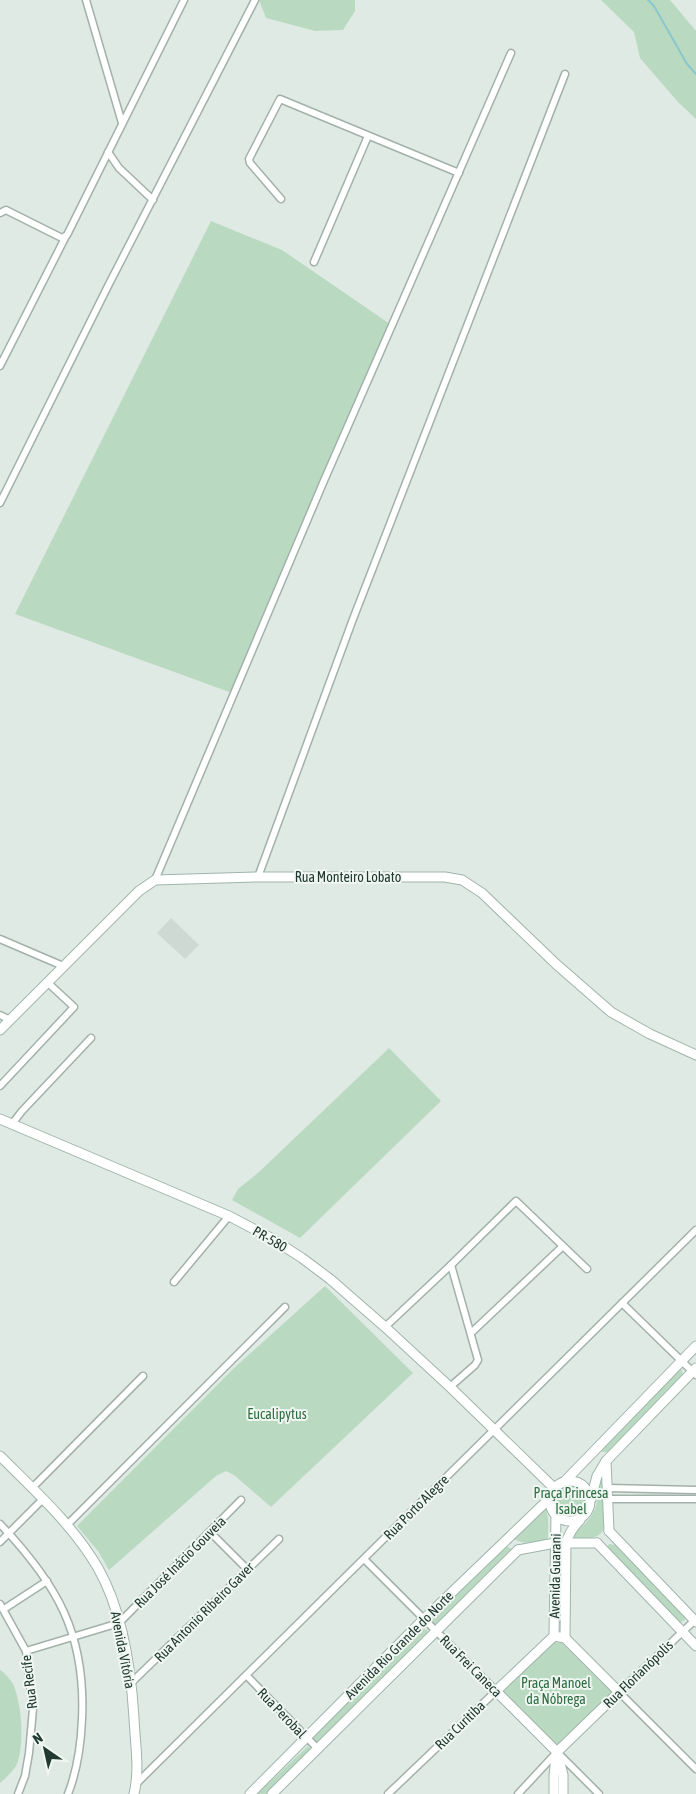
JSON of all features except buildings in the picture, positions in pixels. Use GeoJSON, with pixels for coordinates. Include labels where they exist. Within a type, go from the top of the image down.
{"type":"FeatureCollection","features":[{"type":"Feature","properties":{"kind":"street"},"geometry":{"type":"LineString","coordinates":[[86,0],[122,123]]}},
{"type":"Feature","properties":{"kind":"street"},"geometry":{"type":"LineString","coordinates":[[0,366],[184,0]]}},
{"type":"Feature","properties":{"kind":"street"},"geometry":{"type":"LineString","coordinates":[[0,503],[255,0]]}},
{"type":"Feature","properties":{"kind":"street"},"geometry":{"type":"LineString","coordinates":[[0,1030],[139,891],[155,880],[323,482],[511,53]]}},
{"type":"Feature","properties":{"kind":"street"},"geometry":{"type":"LineString","coordinates":[[258,877],[353,620],[565,74]]}},
{"type":"Feature","properties":{"kind":"street"},"geometry":{"type":"LineString","coordinates":[[281,199],[250,163],[249,159],[280,99],[459,173]]}},
{"type":"Feature","properties":{"kind":"street"},"geometry":{"type":"LineString","coordinates":[[314,262],[368,136]]}},
{"type":"Feature","properties":{"kind":"street"},"geometry":{"type":"LineString","coordinates":[[108,152],[119,168],[153,200]]}},
{"type":"Feature","properties":{"kind":"street"},"geometry":{"type":"LineString","coordinates":[[0,213],[6,210],[62,238],[67,235]]}},
{"type":"Feature","properties":{"kind":"street","name":"Rua Monteiro Lobato"},"geometry":{"type":"LineString","coordinates":[[155,880],[258,877],[445,877],[462,880],[482,893],[556,964],[611,1012],[650,1034],[696,1054]]}},
{"type":"Feature","properties":{"kind":"street"},"geometry":{"type":"LineString","coordinates":[[0,939],[63,966]]}},
{"type":"Feature","properties":{"kind":"street"},"geometry":{"type":"LineString","coordinates":[[0,1086],[74,1007],[47,982]]}},
{"type":"Feature","properties":{"kind":"street"},"geometry":{"type":"LineString","coordinates":[[0,1015],[10,1020]]}},
{"type":"Feature","properties":{"kind":"street"},"geometry":{"type":"LineString","coordinates":[[12,1124],[91,1038]]}},
{"type":"Feature","properties":{"kind":"street","name":"PR-580"},"geometry":{"type":"LineString","coordinates":[[0,1119],[229,1216],[271,1238],[302,1258],[330,1279],[385,1327],[494,1431],[552,1492]]}},
{"type":"Feature","properties":{"kind":"street"},"geometry":{"type":"LineString","coordinates":[[385,1327],[516,1201],[587,1269]]}},
{"type":"Feature","properties":{"kind":"street"},"geometry":{"type":"LineString","coordinates":[[174,1282],[229,1216]]}},
{"type":"Feature","properties":{"kind":"street","name":"Rua Porto Alegre"},"geometry":{"type":"LineString","coordinates":[[136,1784],[696,1230]]}},
{"type":"Feature","properties":{"kind":"street"},"geometry":{"type":"LineString","coordinates":[[471,1333],[563,1246]]}},
{"type":"Feature","properties":{"kind":"street"},"geometry":{"type":"LineString","coordinates":[[450,1388],[478,1360],[451,1265]]}},
{"type":"Feature","properties":{"kind":"street"},"geometry":{"type":"LineString","coordinates":[[622,1303],[681,1361],[695,1372],[606,1461],[597,1476],[589,1509],[583,1518],[572,1522],[556,1516],[552,1510],[552,1492],[564,1482],[594,1450],[681,1361],[696,1346]]}},
{"type":"Feature","properties":{"kind":"street"},"geometry":{"type":"LineString","coordinates":[[67,1525],[285,1307]]}},
{"type":"Feature","properties":{"kind":"street"},"geometry":{"type":"LineString","coordinates":[[32,1488],[143,1376]]}},
{"type":"Feature","properties":{"kind":"street"},"geometry":{"type":"LineString","coordinates":[[594,1450],[606,1461],[609,1531],[696,1620]]}},
{"type":"Feature","properties":{"kind":"street","name":"Avenida Vitória"},"geometry":{"type":"LineString","coordinates":[[0,1456],[67,1525],[98,1569],[119,1623],[127,1657],[136,1746],[136,1784],[134,1794]]}},
{"type":"Feature","properties":{"kind":"street"},"geometry":{"type":"LineString","coordinates":[[564,1482],[581,1484],[589,1493],[591,1499]]}},
{"type":"Feature","properties":{"kind":"street"},"geometry":{"type":"LineString","coordinates":[[608,1488],[696,1490],[696,1500],[608,1499]]}},
{"type":"Feature","properties":{"kind":"street","name":"Avenida Rio Grande do Norte"},"geometry":{"type":"LineString","coordinates":[[250,1794],[552,1492]]}},
{"type":"Feature","properties":{"kind":"street"},"geometry":{"type":"LineString","coordinates":[[0,1542],[43,1499]]}},
{"type":"Feature","properties":{"kind":"street","name":"Rua José Inácio Gouveia"},"geometry":{"type":"LineString","coordinates":[[119,1623],[241,1500]]}},
{"type":"Feature","properties":{"kind":"street","name":"Avenida Guarani"},"geometry":{"type":"LineString","coordinates":[[554,1636],[556,1516]]}},
{"type":"Feature","properties":{"kind":"street","name":"Avenida Guarani"},"geometry":{"type":"LineString","coordinates":[[565,1638],[566,1543],[568,1535],[574,1526],[583,1518]]}},
{"type":"Feature","properties":{"kind":"street"},"geometry":{"type":"LineString","coordinates":[[0,1524],[23,1549],[47,1581],[64,1612],[74,1638],[79,1664],[82,1713],[78,1756],[68,1794]]}},
{"type":"Feature","properties":{"kind":"street"},"geometry":{"type":"LineString","coordinates":[[506,1538],[518,1550],[555,1543],[597,1543],[609,1531]]}},
{"type":"Feature","properties":{"kind":"street"},"geometry":{"type":"LineString","coordinates":[[210,1532],[247,1569]]}},
{"type":"Feature","properties":{"kind":"street","name":"Rua Antonio Ribeiro Gaver"},"geometry":{"type":"LineString","coordinates":[[130,1684],[278,1539]]}},
{"type":"Feature","properties":{"kind":"street"},"geometry":{"type":"LineString","coordinates":[[597,1543],[696,1646]]}},
{"type":"Feature","properties":{"kind":"street","name":"Avenida Rio Grande do Norte"},"geometry":{"type":"LineString","coordinates":[[272,1794],[518,1550]]}},
{"type":"Feature","properties":{"kind":"street","name":"Rua Frei Caneca"},"geometry":{"type":"LineString","coordinates":[[364,1559],[599,1794]]}},
{"type":"Feature","properties":{"kind":"street"},"geometry":{"type":"LineString","coordinates":[[2,1607],[47,1581]]}},
{"type":"Feature","properties":{"kind":"street","name":"Rua Recife"},"geometry":{"type":"LineString","coordinates":[[2,1607],[26,1650],[34,1709],[25,1776],[19,1794]]}},
{"type":"Feature","properties":{"kind":"street","name":"Rua Florianópolis"},"geometry":{"type":"LineString","coordinates":[[518,1794],[557,1752],[696,1620]]}},
{"type":"Feature","properties":{"kind":"street"},"geometry":{"type":"LineString","coordinates":[[26,1650],[74,1638],[119,1623]]}},
{"type":"Feature","properties":{"kind":"street"},"geometry":{"type":"LineString","coordinates":[[554,1636],[565,1638],[696,1769]]}},
{"type":"Feature","properties":{"kind":"street","name":"Rua Curitiba"},"geometry":{"type":"LineString","coordinates":[[388,1794],[554,1636]]}},
{"type":"Feature","properties":{"kind":"street","name":"Rua Perobal"},"geometry":{"type":"LineString","coordinates":[[247,1676],[318,1750]]}},
{"type":"Feature","properties":{"kind":"street"},"geometry":{"type":"LineString","coordinates":[[554,1794],[557,1752]]}},
{"type":"Feature","properties":{"kind":"street"},"geometry":{"type":"LineString","coordinates":[[557,1752],[563,1775],[563,1794]]}},
{"type":"Feature","properties":{"kind":"shaded area"},"geometry":{"type":"Polygon","coordinates":[[[171,918],[199,945],[185,959],[157,933],[171,918]]]}},
{"type":"Feature","properties":{"kind":"green space"},"geometry":{"type":"Polygon","coordinates":[[[259,0],[355,0],[355,11],[343,30],[315,31],[266,18],[259,0]]]}},
{"type":"Feature","properties":{"kind":"green space"},"geometry":{"type":"Polygon","coordinates":[[[601,0],[670,0],[696,31],[696,119],[678,102],[640,58],[634,32],[601,0]]]}},
{"type":"Feature","properties":{"kind":"green space"},"geometry":{"type":"Polygon","coordinates":[[[211,221],[282,250],[390,324],[232,693],[15,614],[211,221]]]}},
{"type":"Feature","properties":{"kind":"green space"},"geometry":{"type":"Polygon","coordinates":[[[389,1048],[441,1101],[300,1238],[232,1200],[238,1189],[259,1172],[389,1048]]]}},
{"type":"Feature","properties":{"kind":"green space","name":"Eucalipytus"},"geometry":{"type":"Polygon","coordinates":[[[325,1286],[413,1373],[271,1507],[234,1475],[226,1471],[216,1476],[109,1570],[98,1551],[77,1526],[234,1368],[325,1286]]]}},
{"type":"Feature","properties":{"kind":"green space"},"geometry":{"type":"Polygon","coordinates":[[[678,1369],[682,1370],[683,1377],[608,1452],[602,1452],[601,1450],[678,1369]]]}},
{"type":"Feature","properties":{"kind":"green space"},"geometry":{"type":"Polygon","coordinates":[[[605,1471],[604,1528],[599,1535],[573,1539],[572,1536],[585,1524],[593,1513],[598,1485],[605,1471]]]}},
{"type":"Feature","properties":{"kind":"green space","name":"Praça Princesa Isabel"},"geometry":{"type":"Polygon","coordinates":[[[572,1483],[584,1489],[590,1501],[584,1513],[572,1519],[560,1513],[554,1501],[560,1489],[572,1483]]]}},
{"type":"Feature","properties":{"kind":"green space"},"geometry":{"type":"Polygon","coordinates":[[[544,1506],[548,1522],[548,1539],[546,1541],[519,1542],[512,1537],[544,1506]]]}},
{"type":"Feature","properties":{"kind":"green space"},"geometry":{"type":"Polygon","coordinates":[[[609,1544],[615,1545],[685,1616],[685,1620],[678,1623],[607,1547],[609,1544]]]}},
{"type":"Feature","properties":{"kind":"green space"},"geometry":{"type":"Polygon","coordinates":[[[506,1546],[512,1549],[512,1552],[438,1627],[431,1620],[506,1546]]]}},
{"type":"Feature","properties":{"kind":"green space"},"geometry":{"type":"Polygon","coordinates":[[[424,1628],[430,1633],[320,1745],[313,1737],[424,1628]]]}},
{"type":"Feature","properties":{"kind":"green space","name":"Praça Manoel da Nóbrega"},"geometry":{"type":"Polygon","coordinates":[[[550,1642],[562,1643],[612,1692],[556,1746],[499,1691],[550,1642]]]}},
{"type":"Feature","properties":{"kind":"green space"},"geometry":{"type":"Polygon","coordinates":[[[0,1670],[6,1674],[13,1684],[19,1702],[21,1748],[16,1766],[0,1783],[0,1670]]]}},
{"type":"Feature","properties":{"kind":"green space"},"geometry":{"type":"Polygon","coordinates":[[[308,1746],[311,1753],[269,1794],[257,1794],[308,1746]]]}},
{"type":"Feature","properties":{"kind":"waterway"},"geometry":{"type":"LineString","coordinates":[[648,0],[654,6],[687,64],[696,74]]}}]}
